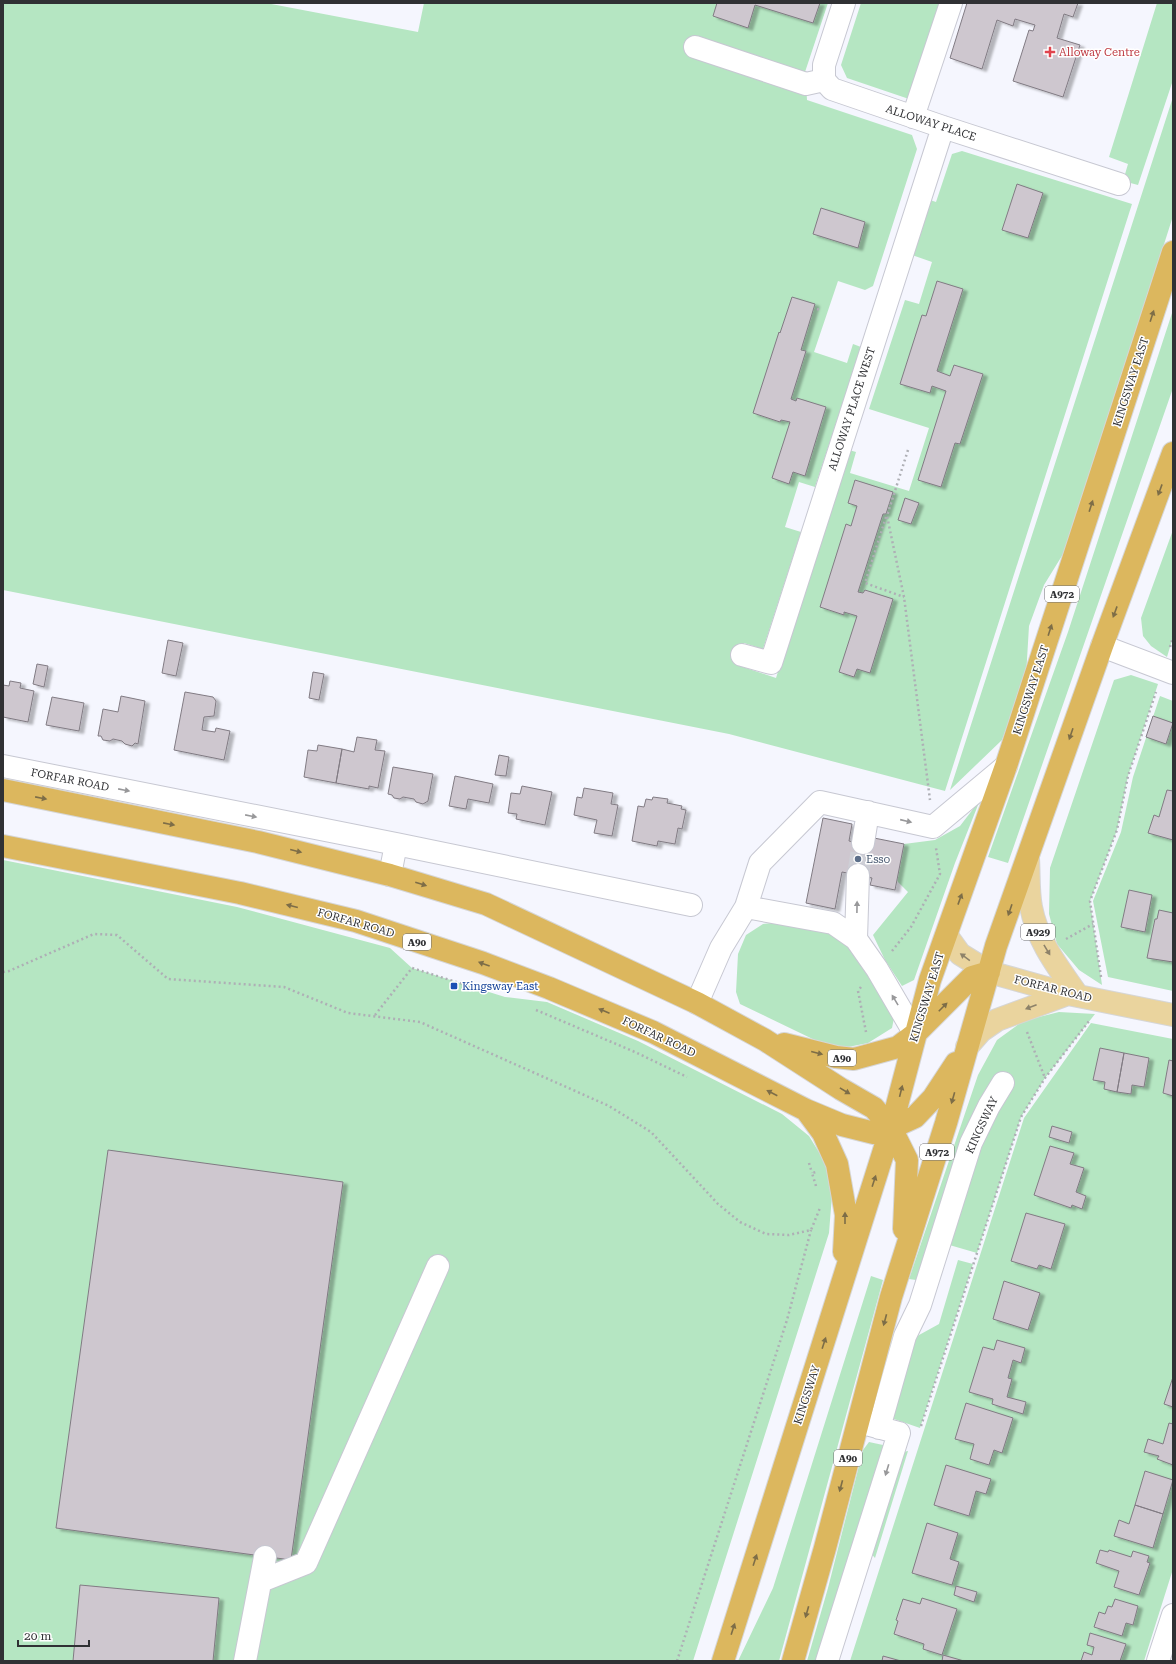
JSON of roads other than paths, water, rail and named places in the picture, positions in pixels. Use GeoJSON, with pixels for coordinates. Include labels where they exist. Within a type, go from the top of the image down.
{"type":"FeatureCollection","features":[{"type":"Feature","properties":{"kind":"highway","name":"KINGSWAY EAST"},"geometry":{"type":"LineString","coordinates":[[891,1128],[930,980],[947,936],[1006,766],[1173,252]]}},
{"type":"Feature","properties":{"kind":"highway","name":"A972"},"geometry":{"type":"LineString","coordinates":[[904,1256],[946,1123],[996,946],[1102,646],[1173,453]]}},
{"type":"Feature","properties":{"kind":"highway","name":"FORFAR ROAD"},"geometry":{"type":"LineString","coordinates":[[3,790],[258,842],[390,875],[486,904],[697,1003],[765,1040],[841,1089],[874,1108],[891,1128],[907,1160],[904,1256]]}},
{"type":"Feature","properties":{"kind":"highway","name":"FORFAR ROAD"},"geometry":{"type":"LineString","coordinates":[[3,846],[247,895],[356,921],[438,948],[549,988],[653,1032],[806,1110],[842,1125],[874,1133],[891,1128],[915,1117],[928,1102],[967,1047]]}},
{"type":"Feature","properties":{"kind":"highway"},"geometry":{"type":"LineString","coordinates":[[916,1034],[972,977],[989,972]]}},
{"type":"Feature","properties":{"kind":"highway","name":"A90"},"geometry":{"type":"LineString","coordinates":[[765,1040],[836,1057],[854,1059],[898,1047],[916,1034]]}},
{"type":"Feature","properties":{"kind":"highway","name":"A90"},"geometry":{"type":"LineString","coordinates":[[806,1110],[822,1133],[837,1164],[846,1215],[842,1285]]}},
{"type":"Feature","properties":{"kind":"highway","name":"KINGSWAY"},"geometry":{"type":"LineString","coordinates":[[722,1661],[891,1128]]}},
{"type":"Feature","properties":{"kind":"highway","name":"A90"},"geometry":{"type":"LineString","coordinates":[[793,1661],[825,1548],[891,1297],[904,1256]]}},
{"type":"Feature","properties":{"kind":"main road","name":"A929"},"geometry":{"type":"LineString","coordinates":[[1028,858],[1031,907],[1040,937],[1045,948],[1081,997]]}},
{"type":"Feature","properties":{"kind":"main road","name":"FORFAR ROAD"},"geometry":{"type":"LineString","coordinates":[[947,936],[960,954],[989,972],[1081,997],[1173,1015]]}},
{"type":"Feature","properties":{"kind":"main road"},"geometry":{"type":"LineString","coordinates":[[967,1047],[981,1031],[997,1020],[1020,1012],[1081,997]]}},
{"type":"Feature","properties":{"kind":"street"},"geometry":{"type":"LineString","coordinates":[[694,47],[806,84],[824,80],[824,65],[844,3]]}},
{"type":"Feature","properties":{"kind":"street"},"geometry":{"type":"LineString","coordinates":[[913,117],[951,3]]}},
{"type":"Feature","properties":{"kind":"street","name":"ALLOWAY PLACE"},"geometry":{"type":"LineString","coordinates":[[824,80],[832,89],[1119,184]]}},
{"type":"Feature","properties":{"kind":"street","name":"ALLOWAY PLACE WEST"},"geometry":{"type":"LineString","coordinates":[[742,654],[771,663],[943,127]]}},
{"type":"Feature","properties":{"kind":"street"},"geometry":{"type":"LineString","coordinates":[[1102,646],[1168,671]]}},
{"type":"Feature","properties":{"kind":"street","name":"FORFAR ROAD"},"geometry":{"type":"LineString","coordinates":[[3,766],[396,844],[690,905]]}},
{"type":"Feature","properties":{"kind":"street"},"geometry":{"type":"LineString","coordinates":[[697,1003],[721,948],[746,907],[760,863],[820,802],[933,827],[1006,766]]}},
{"type":"Feature","properties":{"kind":"street"},"geometry":{"type":"LineString","coordinates":[[862,843],[868,812]]}},
{"type":"Feature","properties":{"kind":"street"},"geometry":{"type":"LineString","coordinates":[[390,875],[396,844]]}},
{"type":"Feature","properties":{"kind":"street"},"geometry":{"type":"LineString","coordinates":[[856,939],[858,875]]}},
{"type":"Feature","properties":{"kind":"street"},"geometry":{"type":"LineString","coordinates":[[746,907],[833,923],[856,939],[877,969],[916,1034]]}},
{"type":"Feature","properties":{"kind":"street","name":"KINGSWAY"},"geometry":{"type":"LineString","coordinates":[[827,1661],[889,1430],[905,1336],[920,1305],[971,1143],[989,1106],[1003,1083]]}},
{"type":"Feature","properties":{"kind":"street"},"geometry":{"type":"LineString","coordinates":[[260,1581],[306,1563],[438,1266]]}},
{"type":"Feature","properties":{"kind":"street"},"geometry":{"type":"LineString","coordinates":[[891,1297],[920,1305]]}},
{"type":"Feature","properties":{"kind":"street"},"geometry":{"type":"LineString","coordinates":[[858,1421],[889,1430]]}},
{"type":"Feature","properties":{"kind":"street"},"geometry":{"type":"LineString","coordinates":[[245,1661],[265,1557]]}},
{"type":"Feature","properties":{"kind":"street"},"geometry":{"type":"LineString","coordinates":[[1158,1661],[1173,1614]]}},
{"type":"Feature","properties":{"kind":"tunnel"},"geometry":{"type":"LineString","coordinates":[[858,875],[863,843]]}},
{"type":"Feature","properties":{"kind":"place","name":"Alloway Centre"},"geometry":{"type":"Point","coordinates":[1050,52]}},
{"type":"Feature","properties":{"kind":"place","name":"Esso"},"geometry":{"type":"Point","coordinates":[858,859]}},
{"type":"Feature","properties":{"kind":"place","name":"Kingsway East"},"geometry":{"type":"Point","coordinates":[454,986]}}]}
